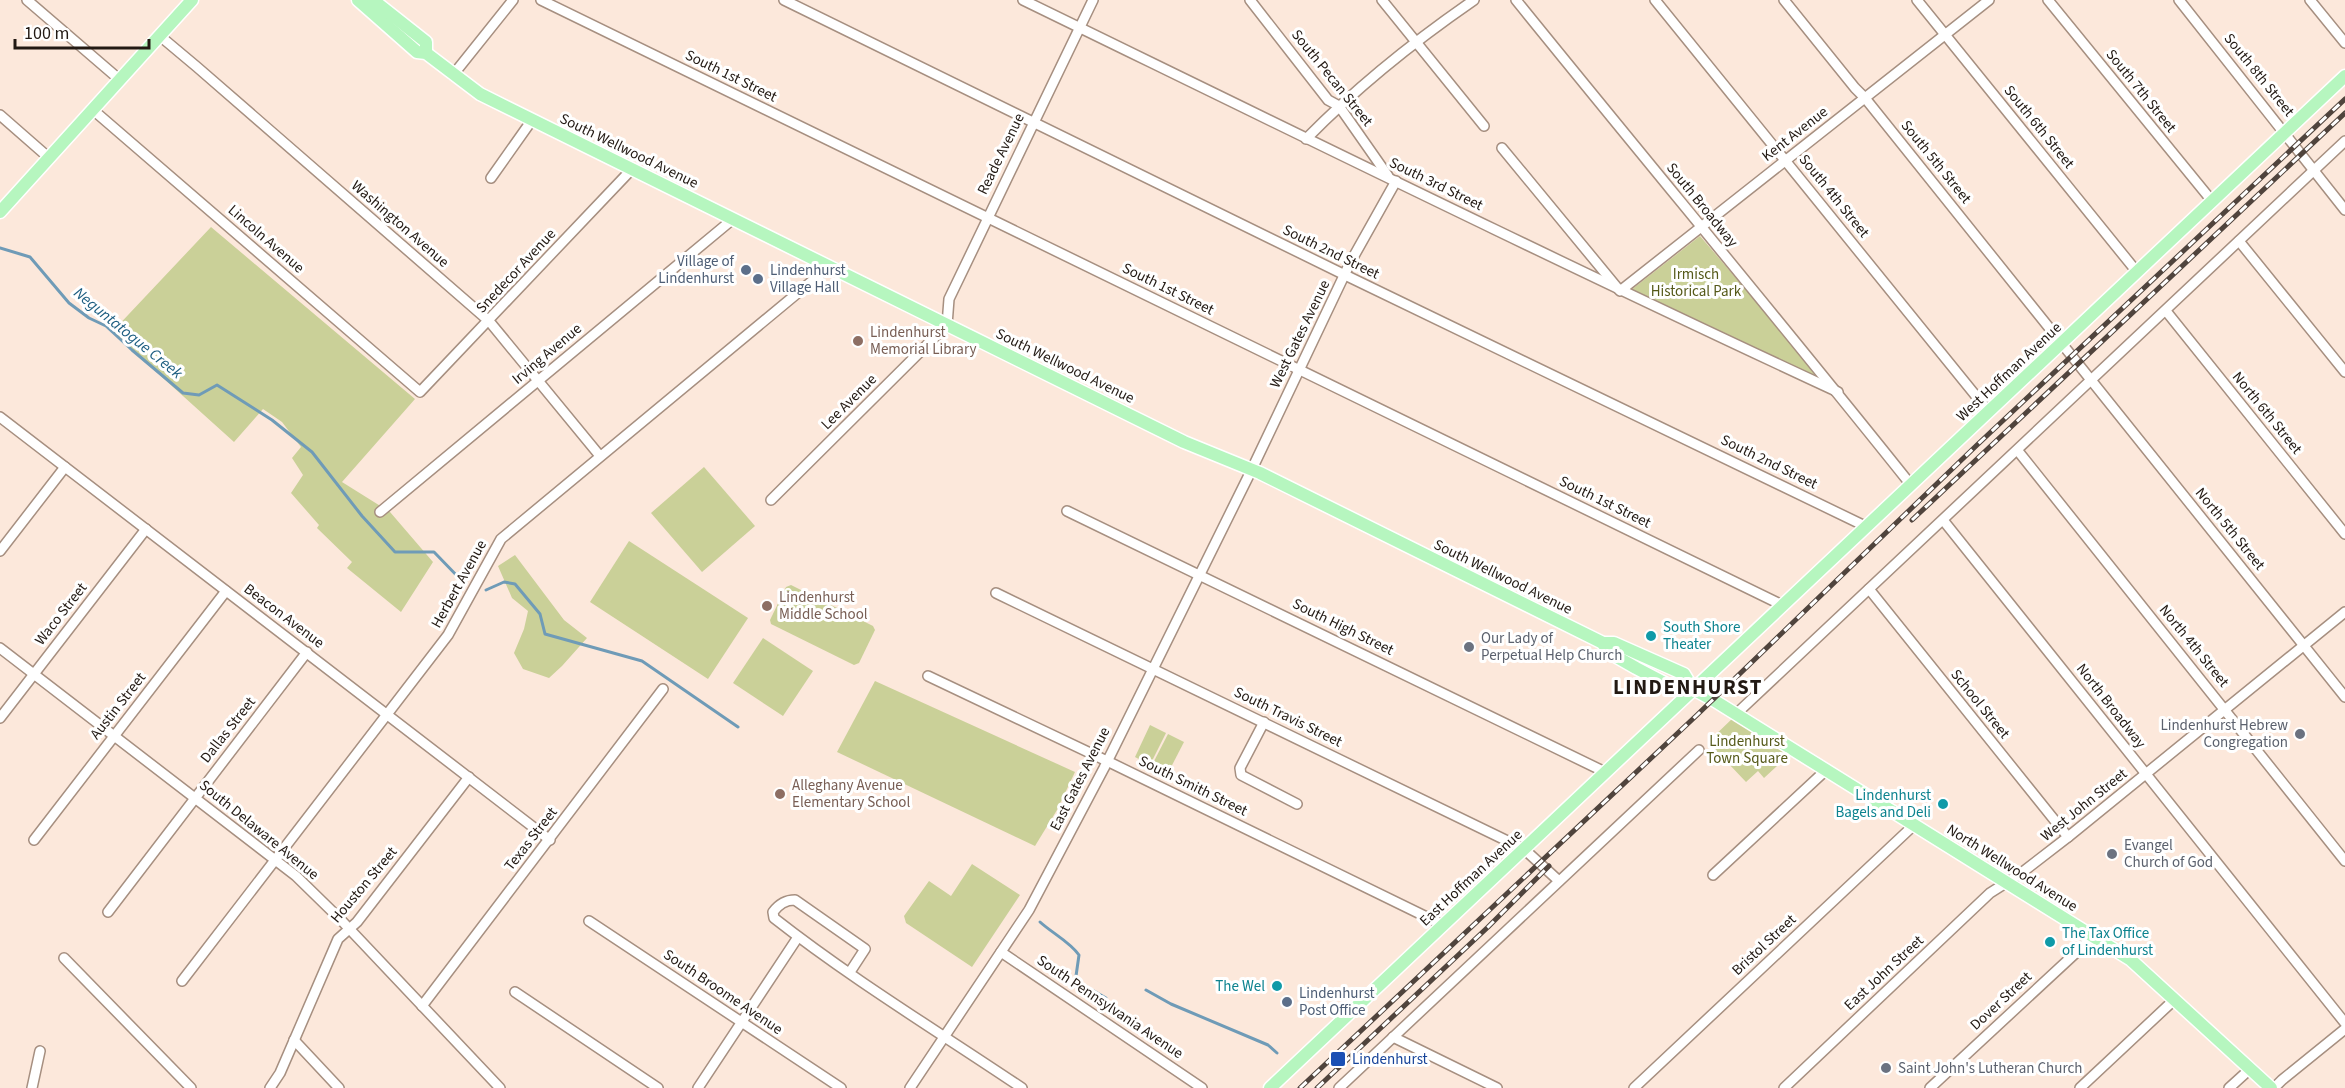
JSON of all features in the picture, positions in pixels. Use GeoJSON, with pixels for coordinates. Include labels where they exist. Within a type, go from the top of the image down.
{"type":"FeatureCollection","features":[{"type":"Feature","properties":{"kind":"main road","name":"South Wellwood Avenue"},"geometry":{"type":"LineString","coordinates":[[358,0],[417,52],[426,53],[480,94],[1184,442],[1252,469],[1603,643],[1608,652],[1614,656],[1674,688],[1693,689],[1715,701]]}},
{"type":"Feature","properties":{"kind":"main road","name":"South Wellwood Avenue"},"geometry":{"type":"LineString","coordinates":[[373,0],[426,42],[426,53]]}},
{"type":"Feature","properties":{"kind":"main road"},"geometry":{"type":"LineString","coordinates":[[0,212],[190,1]]}},
{"type":"Feature","properties":{"kind":"main road","name":"West Hoffman Avenue"},"geometry":{"type":"LineString","coordinates":[[1693,689],[2345,76]]}},
{"type":"Feature","properties":{"kind":"main road","name":"East Hoffman Avenue"},"geometry":{"type":"LineString","coordinates":[[1270,1088],[1693,689]]}},
{"type":"Feature","properties":{"kind":"main road","name":"North Wellwood Avenue"},"geometry":{"type":"LineString","coordinates":[[1715,701],[2131,960],[2273,1088]]}},
{"type":"Feature","properties":{"kind":"street"},"geometry":{"type":"LineString","coordinates":[[27,0],[120,80]]}},
{"type":"Feature","properties":{"kind":"street"},"geometry":{"type":"LineString","coordinates":[[453,75],[513,0]]}},
{"type":"Feature","properties":{"kind":"street","name":"South 1st Street"},"geometry":{"type":"LineString","coordinates":[[541,0],[1782,605]]}},
{"type":"Feature","properties":{"kind":"street","name":"South 2nd Street"},"geometry":{"type":"LineString","coordinates":[[784,0],[1345,275],[1867,527]]}},
{"type":"Feature","properties":{"kind":"street","name":"South 3rd Street"},"geometry":{"type":"LineString","coordinates":[[1023,0],[1620,291],[1838,392]]}},
{"type":"Feature","properties":{"kind":"street","name":"Reade Avenue"},"geometry":{"type":"LineString","coordinates":[[947,325],[949,299],[1093,0]]}},
{"type":"Feature","properties":{"kind":"street","name":"South Pecan Street"},"geometry":{"type":"LineString","coordinates":[[1251,0],[1328,100],[1339,106],[1392,178]]}},
{"type":"Feature","properties":{"kind":"street"},"geometry":{"type":"LineString","coordinates":[[1382,0],[1420,50],[1484,126]]}},
{"type":"Feature","properties":{"kind":"street"},"geometry":{"type":"LineString","coordinates":[[1306,139],[1339,106],[1415,41],[1474,0]]}},
{"type":"Feature","properties":{"kind":"street","name":"South Broadway"},"geometry":{"type":"LineString","coordinates":[[1516,0],[1838,392],[1911,485]]}},
{"type":"Feature","properties":{"kind":"street","name":"South 4th Street"},"geometry":{"type":"LineString","coordinates":[[1655,0],[1989,412]]}},
{"type":"Feature","properties":{"kind":"street","name":"South 5th Street"},"geometry":{"type":"LineString","coordinates":[[1784,0],[2091,381]]}},
{"type":"Feature","properties":{"kind":"street","name":"South 6th Street"},"geometry":{"type":"LineString","coordinates":[[1917,0],[2137,272]]}},
{"type":"Feature","properties":{"kind":"street","name":"Kent Avenue"},"geometry":{"type":"LineString","coordinates":[[1620,291],[1989,0]]}},
{"type":"Feature","properties":{"kind":"street","name":"South 7th Street"},"geometry":{"type":"LineString","coordinates":[[2048,0],[2212,201]]}},
{"type":"Feature","properties":{"kind":"street","name":"South 8th Street"},"geometry":{"type":"LineString","coordinates":[[2179,0],[2286,132],[2313,171],[2345,210]]}},
{"type":"Feature","properties":{"kind":"street"},"geometry":{"type":"LineString","coordinates":[[2310,0],[2345,43]]}},
{"type":"Feature","properties":{"kind":"street","name":"Washington Avenue"},"geometry":{"type":"LineString","coordinates":[[160,36],[489,321],[600,456]]}},
{"type":"Feature","properties":{"kind":"street","name":"Lincoln Avenue"},"geometry":{"type":"LineString","coordinates":[[92,109],[420,392]]}},
{"type":"Feature","properties":{"kind":"street"},"geometry":{"type":"LineString","coordinates":[[0,116],[48,157]]}},
{"type":"Feature","properties":{"kind":"street"},"geometry":{"type":"LineString","coordinates":[[491,178],[532,120]]}},
{"type":"Feature","properties":{"kind":"street"},"geometry":{"type":"LineString","coordinates":[[1735,715],[2345,141]]}},
{"type":"Feature","properties":{"kind":"street"},"geometry":{"type":"LineString","coordinates":[[1502,148],[1620,291]]}},
{"type":"Feature","properties":{"kind":"street","name":"Snedecor Avenue"},"geometry":{"type":"LineString","coordinates":[[420,392],[632,169]]}},
{"type":"Feature","properties":{"kind":"street","name":"West Gates Avenue"},"geometry":{"type":"LineString","coordinates":[[1252,469],[1392,178]]}},
{"type":"Feature","properties":{"kind":"street","name":"Irving Avenue"},"geometry":{"type":"LineString","coordinates":[[380,512],[733,219]]}},
{"type":"Feature","properties":{"kind":"street"},"geometry":{"type":"LineString","coordinates":[[2240,241],[2345,372]]}},
{"type":"Feature","properties":{"kind":"street","name":"Herbert Avenue"},"geometry":{"type":"LineString","coordinates":[[182,981],[448,635],[501,539],[829,267]]}},
{"type":"Feature","properties":{"kind":"street","name":"North 6th Street"},"geometry":{"type":"LineString","coordinates":[[2166,311],[2345,534]]}},
{"type":"Feature","properties":{"kind":"street","name":"Lee Avenue"},"geometry":{"type":"LineString","coordinates":[[771,500],[947,325]]}},
{"type":"Feature","properties":{"kind":"street","name":"North 5th Street"},"geometry":{"type":"LineString","coordinates":[[2091,381],[2345,697]]}},
{"type":"Feature","properties":{"kind":"street","name":"Beacon Avenue"},"geometry":{"type":"LineString","coordinates":[[0,417],[550,840]]}},
{"type":"Feature","properties":{"kind":"street","name":"North 4th Street"},"geometry":{"type":"LineString","coordinates":[[2018,451],[2345,861]]}},
{"type":"Feature","properties":{"kind":"street"},"geometry":{"type":"LineString","coordinates":[[0,551],[65,467]]}},
{"type":"Feature","properties":{"kind":"street","name":"East Gates Avenue"},"geometry":{"type":"LineString","coordinates":[[910,1088],[1029,910],[1107,760],[1252,469]]}},
{"type":"Feature","properties":{"kind":"street","name":"South High Street"},"geometry":{"type":"LineString","coordinates":[[1067,511],[1605,772]]}},
{"type":"Feature","properties":{"kind":"street","name":"North Broadway"},"geometry":{"type":"LineString","coordinates":[[1943,520],[2345,1023]]}},
{"type":"Feature","properties":{"kind":"street","name":"Waco Street"},"geometry":{"type":"LineString","coordinates":[[0,718],[146,530]]}},
{"type":"Feature","properties":{"kind":"street","name":"School Street"},"geometry":{"type":"LineString","coordinates":[[1869,589],[2068,837]]}},
{"type":"Feature","properties":{"kind":"street","name":"Austin Street"},"geometry":{"type":"LineString","coordinates":[[34,840],[226,591]]}},
{"type":"Feature","properties":{"kind":"street","name":"South Travis Street"},"geometry":{"type":"LineString","coordinates":[[996,593],[1524,849],[1559,881]]}},
{"type":"Feature","properties":{"kind":"street","name":"West John Street"},"geometry":{"type":"LineString","coordinates":[[2007,882],[2068,837],[2345,612]]}},
{"type":"Feature","properties":{"kind":"street","name":"South Delaware Avenue"},"geometry":{"type":"LineString","coordinates":[[0,648],[296,876],[350,929],[500,1088]]}},
{"type":"Feature","properties":{"kind":"street","name":"Dallas Street"},"geometry":{"type":"LineString","coordinates":[[108,912],[307,652]]}},
{"type":"Feature","properties":{"kind":"street","name":"South Smith Street"},"geometry":{"type":"LineString","coordinates":[[928,676],[1107,760],[1443,925]]}},
{"type":"Feature","properties":{"kind":"street","name":"Texas Street"},"geometry":{"type":"LineString","coordinates":[[422,1006],[663,689]]}},
{"type":"Feature","properties":{"kind":"street"},"geometry":{"type":"LineString","coordinates":[[1264,722],[1240,768],[1241,775],[1298,804]]}},
{"type":"Feature","properties":{"kind":"street"},"geometry":{"type":"LineString","coordinates":[[1339,1088],[1698,750]]}},
{"type":"Feature","properties":{"kind":"street"},"geometry":{"type":"LineString","coordinates":[[1713,875],[1825,771]]}},
{"type":"Feature","properties":{"kind":"street","name":"Houston Street"},"geometry":{"type":"LineString","coordinates":[[270,1088],[280,1072],[338,939],[350,929],[469,777]]}},
{"type":"Feature","properties":{"kind":"street","name":"Bristol Street"},"geometry":{"type":"LineString","coordinates":[[1634,1088],[1914,825]]}},
{"type":"Feature","properties":{"kind":"street","name":"East John Street"},"geometry":{"type":"LineString","coordinates":[[1784,1088],[1990,893],[2007,882]]}},
{"type":"Feature","properties":{"kind":"street"},"geometry":{"type":"LineString","coordinates":[[850,972],[865,949],[795,900],[787,900],[776,908],[773,916],[798,937],[1022,1088]]}},
{"type":"Feature","properties":{"kind":"street","name":"South Broome Avenue"},"geometry":{"type":"LineString","coordinates":[[590,921],[841,1088]]}},
{"type":"Feature","properties":{"kind":"street","name":"Dover Street"},"geometry":{"type":"LineString","coordinates":[[1930,1088],[2094,936]]}},
{"type":"Feature","properties":{"kind":"street"},"geometry":{"type":"LineString","coordinates":[[698,1088],[798,937]]}},
{"type":"Feature","properties":{"kind":"street","name":"South Pennsylvania Avenue"},"geometry":{"type":"LineString","coordinates":[[1001,952],[1203,1088]]}},
{"type":"Feature","properties":{"kind":"street"},"geometry":{"type":"LineString","coordinates":[[64,958],[191,1088]]}},
{"type":"Feature","properties":{"kind":"street"},"geometry":{"type":"LineString","coordinates":[[515,992],[658,1088]]}},
{"type":"Feature","properties":{"kind":"street"},"geometry":{"type":"LineString","coordinates":[[2080,1088],[2174,1000]]}},
{"type":"Feature","properties":{"kind":"street"},"geometry":{"type":"LineString","coordinates":[[2273,1088],[2345,1029]]}},
{"type":"Feature","properties":{"kind":"street"},"geometry":{"type":"LineString","coordinates":[[1393,1036],[1497,1088]]}},
{"type":"Feature","properties":{"kind":"street"},"geometry":{"type":"LineString","coordinates":[[294,1040],[339,1088]]}},
{"type":"Feature","properties":{"kind":"street"},"geometry":{"type":"LineString","coordinates":[[40,1052],[33,1083],[44,1088]]}},
{"type":"Feature","properties":{"kind":"street"},"geometry":{"type":"LineString","coordinates":[[2229,1088],[2250,1069]]}},
{"type":"Feature","properties":{"kind":"green space"},"geometry":{"type":"Polygon","coordinates":[[[211,227],[415,399],[342,482],[390,512],[433,562],[401,612],[347,568],[352,562],[317,528],[319,525],[291,493],[303,475],[292,458],[301,447],[282,422],[263,409],[234,442],[112,332],[211,227]]]}},
{"type":"Feature","properties":{"kind":"green space","name":"Irmisch Historical Park"},"geometry":{"type":"Polygon","coordinates":[[[1700,236],[1825,382],[1631,290],[1700,236]]]}},
{"type":"Feature","properties":{"kind":"green space"},"geometry":{"type":"Polygon","coordinates":[[[704,467],[755,526],[702,572],[651,513],[704,467]]]}},
{"type":"Feature","properties":{"kind":"green space"},"geometry":{"type":"Polygon","coordinates":[[[629,541],[748,618],[708,679],[590,602],[629,541]]]}},
{"type":"Feature","properties":{"kind":"green space"},"geometry":{"type":"Polygon","coordinates":[[[515,555],[564,620],[587,638],[549,678],[523,669],[514,653],[524,629],[528,611],[512,598],[498,566],[515,555]]]}},
{"type":"Feature","properties":{"kind":"green space"},"geometry":{"type":"Polygon","coordinates":[[[791,585],[873,626],[875,630],[859,663],[854,665],[771,624],[770,620],[786,587],[791,585]]]}},
{"type":"Feature","properties":{"kind":"green space"},"geometry":{"type":"Polygon","coordinates":[[[763,638],[813,671],[783,716],[733,683],[763,638]]]}},
{"type":"Feature","properties":{"kind":"green space"},"geometry":{"type":"Polygon","coordinates":[[[875,681],[1075,772],[1057,810],[1035,846],[837,752],[875,681]]]}},
{"type":"Feature","properties":{"kind":"green space","name":"Lindenhurst Town Square"},"geometry":{"type":"Polygon","coordinates":[[[1735,716],[1792,752],[1764,778],[1758,771],[1746,782],[1708,742],[1735,716]]]}},
{"type":"Feature","properties":{"kind":"green space"},"geometry":{"type":"Polygon","coordinates":[[[1150,725],[1166,733],[1150,765],[1135,757],[1150,725]]]}},
{"type":"Feature","properties":{"kind":"green space"},"geometry":{"type":"Polygon","coordinates":[[[1168,734],[1184,742],[1168,773],[1152,765],[1168,734]]]}},
{"type":"Feature","properties":{"kind":"green space"},"geometry":{"type":"Polygon","coordinates":[[[972,864],[1020,895],[972,967],[906,923],[904,916],[929,881],[951,896],[972,864]]]}},
{"type":"Feature","properties":{"kind":"waterway","name":"Neguntatogue Creek"},"geometry":{"type":"LineString","coordinates":[[0,248],[30,257],[69,303],[89,318],[106,326],[183,393],[199,395],[217,385],[272,420],[312,452],[362,516],[395,552],[434,552],[463,582]]}},
{"type":"Feature","properties":{"kind":"waterway","name":"Neguntatogue Creek"},"geometry":{"type":"LineString","coordinates":[[486,590],[504,582],[515,584],[540,614],[545,634],[642,661],[738,727]]}},
{"type":"Feature","properties":{"kind":"waterway","name":"Neguntatogue Creek"},"geometry":{"type":"LineString","coordinates":[[1040,922],[1079,955],[1076,976],[1078,982],[1106,998]]}},
{"type":"Feature","properties":{"kind":"waterway","name":"Neguntatogue Creek"},"geometry":{"type":"LineString","coordinates":[[1146,990],[1171,1004],[1268,1045],[1277,1053]]}},
{"type":"Feature","properties":{"kind":"railway"},"geometry":{"type":"LineString","coordinates":[[1300,1088],[1697,715],[1977,445],[2345,99]]}},
{"type":"Feature","properties":{"kind":"railway"},"geometry":{"type":"LineString","coordinates":[[1912,520],[2345,113]]}},
{"type":"Feature","properties":{"kind":"railway"},"geometry":{"type":"LineString","coordinates":[[1317,1088],[1488,927],[1549,866]]}},
{"type":"Feature","properties":{"kind":"place","name":"Village of Lindenhurst"},"geometry":{"type":"Point","coordinates":[746,270]}},
{"type":"Feature","properties":{"kind":"place","name":"Lindenhurst Village Hall"},"geometry":{"type":"Point","coordinates":[758,279]}},
{"type":"Feature","properties":{"kind":"place","name":"Lindenhurst Memorial Library"},"geometry":{"type":"Point","coordinates":[858,341]}},
{"type":"Feature","properties":{"kind":"place","name":"Lindenhurst Middle School"},"geometry":{"type":"Point","coordinates":[767,606]}},
{"type":"Feature","properties":{"kind":"place","name":"South Shore Theater"},"geometry":{"type":"Point","coordinates":[1651,636]}},
{"type":"Feature","properties":{"kind":"place","name":"Our Lady of Perpetual Help Church"},"geometry":{"type":"Point","coordinates":[1469,647]}},
{"type":"Feature","properties":{"kind":"place","name":"Lindenhurst Hebrew Congregation"},"geometry":{"type":"Point","coordinates":[2300,734]}},
{"type":"Feature","properties":{"kind":"place","name":"Alleghany Avenue Elementary School"},"geometry":{"type":"Point","coordinates":[780,794]}},
{"type":"Feature","properties":{"kind":"place","name":"Lindenhurst Bagels and Deli"},"geometry":{"type":"Point","coordinates":[1943,804]}},
{"type":"Feature","properties":{"kind":"place","name":"Evangel Church of God"},"geometry":{"type":"Point","coordinates":[2112,854]}},
{"type":"Feature","properties":{"kind":"place","name":"The Tax Office of Lindenhurst"},"geometry":{"type":"Point","coordinates":[2050,942]}},
{"type":"Feature","properties":{"kind":"place","name":"The Wel"},"geometry":{"type":"Point","coordinates":[1277,986]}},
{"type":"Feature","properties":{"kind":"place","name":"Lindenhurst Post Office"},"geometry":{"type":"Point","coordinates":[1287,1002]}},
{"type":"Feature","properties":{"kind":"place","name":"Lindenhurst"},"geometry":{"type":"Point","coordinates":[1338,1059]}},
{"type":"Feature","properties":{"kind":"place","name":"Saint John's Lutheran Church"},"geometry":{"type":"Point","coordinates":[1886,1068]}},
{"type":"Feature","properties":{"kind":"district","name":"LINDENHURST"},"geometry":{"type":"Point","coordinates":[1688,687]}}]}
